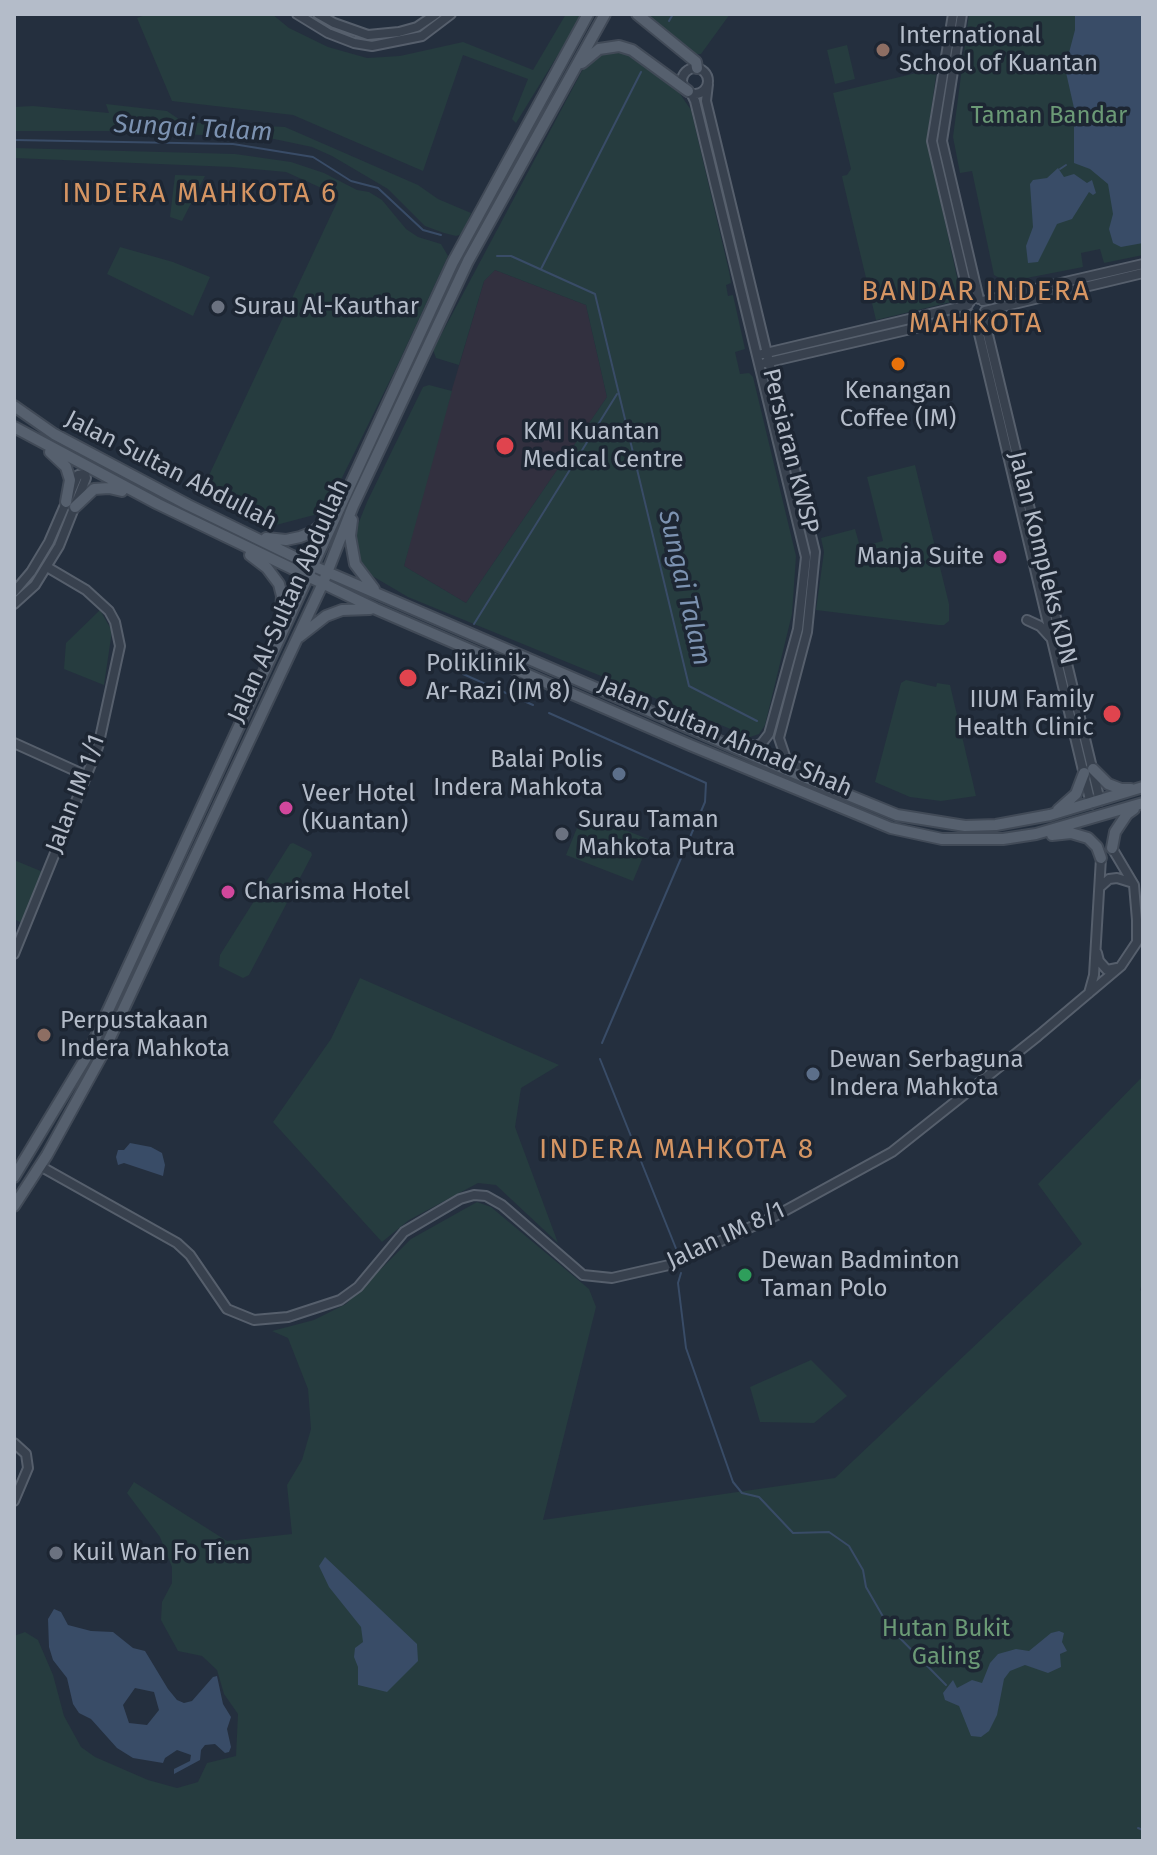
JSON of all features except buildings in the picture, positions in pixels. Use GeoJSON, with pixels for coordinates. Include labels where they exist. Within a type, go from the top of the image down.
{"type":"FeatureCollection","features":[{"type":"Feature","properties":{"kind":"main road","name":"Jalan Al-Sultan Abdullah"},"geometry":{"type":"LineString","coordinates":[[14,1177],[87,1056],[453,262],[588,14]]}},
{"type":"Feature","properties":{"kind":"main road","name":"Jalan Al-Sultan Abdullah"},"geometry":{"type":"LineString","coordinates":[[14,1206],[102,1055],[323,583],[353,506],[468,261],[605,14]]}},
{"type":"Feature","properties":{"kind":"main road"},"geometry":{"type":"LineString","coordinates":[[637,14],[694,63],[707,58]]}},
{"type":"Feature","properties":{"kind":"main road"},"geometry":{"type":"LineString","coordinates":[[572,73],[599,49],[619,46],[632,50],[690,92]]}},
{"type":"Feature","properties":{"kind":"main road","name":"Jalan Sultan Abdullah"},"geometry":{"type":"LineString","coordinates":[[14,406],[54,434],[188,505],[313,566]]}},
{"type":"Feature","properties":{"kind":"main road"},"geometry":{"type":"LineString","coordinates":[[18,430],[66,467],[71,505]]}},
{"type":"Feature","properties":{"kind":"main road","name":"Jalan Sultan Abdullah"},"geometry":{"type":"LineString","coordinates":[[18,430],[226,539],[308,577]]}},
{"type":"Feature","properties":{"kind":"main road"},"geometry":{"type":"LineString","coordinates":[[71,505],[101,488],[118,489],[158,504]]}},
{"type":"Feature","properties":{"kind":"main road"},"geometry":{"type":"LineString","coordinates":[[252,535],[272,539],[300,537],[325,524],[342,501]]}},
{"type":"Feature","properties":{"kind":"main road"},"geometry":{"type":"LineString","coordinates":[[353,506],[350,536],[355,564],[362,577],[384,596]]}},
{"type":"Feature","properties":{"kind":"main road"},"geometry":{"type":"LineString","coordinates":[[226,539],[267,568],[279,584],[282,616],[264,673]]}},
{"type":"Feature","properties":{"kind":"main road","name":"Jalan Sultan Ahmad Shah"},"geometry":{"type":"LineString","coordinates":[[313,566],[897,815],[965,826],[1016,822],[1095,803],[1140,788]]}},
{"type":"Feature","properties":{"kind":"main road","name":"Jalan Sultan Ahmad Shah"},"geometry":{"type":"LineString","coordinates":[[308,577],[771,780],[906,833],[942,839],[981,840],[1036,834],[1143,804]]}},
{"type":"Feature","properties":{"kind":"main road"},"geometry":{"type":"LineString","coordinates":[[294,641],[326,616],[359,607],[376,609]]}},
{"type":"Feature","properties":{"kind":"main road"},"geometry":{"type":"LineString","coordinates":[[771,780],[778,777],[777,766]]}},
{"type":"Feature","properties":{"kind":"main road"},"geometry":{"type":"LineString","coordinates":[[1050,815],[1072,799],[1088,771],[1115,787],[1140,788]]}},
{"type":"Feature","properties":{"kind":"main road"},"geometry":{"type":"LineString","coordinates":[[799,790],[797,782],[806,778]]}},
{"type":"Feature","properties":{"kind":"main road"},"geometry":{"type":"LineString","coordinates":[[1112,848],[1112,839],[1119,825],[1130,811],[1143,804]]}},
{"type":"Feature","properties":{"kind":"main road"},"geometry":{"type":"LineString","coordinates":[[981,840],[989,844],[1011,843],[1071,833],[1093,842],[1101,858]]}},
{"type":"Feature","properties":{"kind":"street"},"geometry":{"type":"LineString","coordinates":[[297,14],[328,33],[372,46],[422,36],[451,14]]}},
{"type":"Feature","properties":{"kind":"street"},"geometry":{"type":"LineString","coordinates":[[318,14],[368,35],[417,27],[436,14]]}},
{"type":"Feature","properties":{"kind":"street","name":"Jalan Kompleks KDN"},"geometry":{"type":"LineString","coordinates":[[953,14],[937,141],[1095,803]]}},
{"type":"Feature","properties":{"kind":"street","name":"Jalan Kompleks KDN"},"geometry":{"type":"LineString","coordinates":[[937,141],[962,14]]}},
{"type":"Feature","properties":{"kind":"street"},"geometry":{"type":"LineString","coordinates":[[694,63],[683,77],[683,86],[690,92],[703,92],[708,84]]}},
{"type":"Feature","properties":{"kind":"street","name":"Persiaran KWSP"},"geometry":{"type":"LineString","coordinates":[[694,63],[706,74],[708,84],[705,98],[727,209],[783,442],[815,556],[807,632],[779,742],[790,762],[837,791]]}},
{"type":"Feature","properties":{"kind":"street","name":"Persiaran KWSP"},"geometry":{"type":"LineString","coordinates":[[690,92],[727,209]]}},
{"type":"Feature","properties":{"kind":"street"},"geometry":{"type":"LineString","coordinates":[[763,359],[977,308],[1143,264]]}},
{"type":"Feature","properties":{"kind":"street"},"geometry":{"type":"LineString","coordinates":[[977,308],[1143,273]]}},
{"type":"Feature","properties":{"kind":"street","name":"Jalan Kompleks KDN"},"geometry":{"type":"LineString","coordinates":[[977,308],[1052,641],[1088,771]]}},
{"type":"Feature","properties":{"kind":"street","name":"Persiaran KWSP"},"geometry":{"type":"LineString","coordinates":[[713,738],[749,746],[767,738],[798,629],[806,557],[783,442]]}},
{"type":"Feature","properties":{"kind":"street"},"geometry":{"type":"LineString","coordinates":[[14,604],[35,585],[59,546],[81,478]]}},
{"type":"Feature","properties":{"kind":"street"},"geometry":{"type":"LineString","coordinates":[[14,592],[31,572],[71,505]]}},
{"type":"Feature","properties":{"kind":"street","name":"Jalan IM 1/1"},"geometry":{"type":"LineString","coordinates":[[14,954],[98,747],[119,656],[119,635],[109,611],[98,600],[47,567]]}},
{"type":"Feature","properties":{"kind":"street"},"geometry":{"type":"LineString","coordinates":[[1027,620],[1040,626],[1052,641]]}},
{"type":"Feature","properties":{"kind":"street"},"geometry":{"type":"LineString","coordinates":[[14,743],[87,776]]}},
{"type":"Feature","properties":{"kind":"street","name":"Jalan IM 8/1"},"geometry":{"type":"LineString","coordinates":[[40,1166],[177,1243],[190,1255],[227,1309],[254,1320],[288,1317],[323,1307],[346,1296],[366,1279],[404,1232],[460,1199],[474,1195],[486,1196],[502,1205],[583,1275],[597,1279],[612,1278],[669,1265],[880,1160],[958,1101],[1121,966],[1133,951],[1139,935],[1134,885],[1112,848]]}},
{"type":"Feature","properties":{"kind":"street"},"geometry":{"type":"LineString","coordinates":[[1088,994],[1093,980],[1101,858]]}},
{"type":"Feature","properties":{"kind":"street"},"geometry":{"type":"LineString","coordinates":[[1099,887],[1109,879],[1117,878],[1134,885]]}},
{"type":"Feature","properties":{"kind":"street"},"geometry":{"type":"LineString","coordinates":[[1095,947],[1099,961],[1107,970],[1121,966]]}},
{"type":"Feature","properties":{"kind":"street"},"geometry":{"type":"LineString","coordinates":[[14,1443],[26,1454],[28,1468],[14,1501]]}},
{"type":"Feature","properties":{"kind":"shaded area","name":"KMI Kuantan Medical Centre"},"geometry":{"type":"Polygon","coordinates":[[[495,270],[586,305],[607,397],[466,603],[404,566],[422,491],[484,281],[495,270]]]}},
{"type":"Feature","properties":{"kind":"green space"},"geometry":{"type":"Polygon","coordinates":[[[148,14],[272,14],[289,28],[328,47],[367,58],[400,56],[463,42],[533,70],[566,14],[583,14],[516,123],[512,119],[528,79],[463,55],[423,171],[293,115],[172,101],[137,18],[148,14]]]}},
{"type":"Feature","properties":{"kind":"green space"},"geometry":{"type":"Polygon","coordinates":[[[642,14],[730,14],[701,54],[691,54],[642,14]]]}},
{"type":"Feature","properties":{"kind":"green space","name":"Taman Bandar"},"geometry":{"type":"Polygon","coordinates":[[[969,14],[1143,14],[1143,255],[1104,263],[1100,249],[1081,253],[1083,267],[1006,282],[994,275],[972,171],[960,173],[953,137],[969,14]]]}},
{"type":"Feature","properties":{"kind":"green space"},"geometry":{"type":"Polygon","coordinates":[[[847,45],[855,79],[835,84],[827,50],[847,45]]]}},
{"type":"Feature","properties":{"kind":"green space"},"geometry":{"type":"Polygon","coordinates":[[[616,49],[629,52],[676,88],[691,110],[729,271],[731,283],[726,285],[728,296],[733,295],[745,349],[735,352],[740,374],[749,373],[753,377],[796,556],[792,614],[765,725],[759,734],[750,737],[408,597],[369,574],[355,549],[355,532],[367,502],[423,387],[429,385],[452,391],[404,566],[466,603],[607,397],[586,305],[495,270],[484,281],[459,365],[436,358],[433,350],[583,69],[591,58],[616,49]]]}},
{"type":"Feature","properties":{"kind":"green space"},"geometry":{"type":"Polygon","coordinates":[[[937,68],[927,140],[960,291],[956,300],[951,302],[876,320],[842,176],[851,169],[833,93],[937,68]]]}},
{"type":"Feature","properties":{"kind":"green space"},"geometry":{"type":"Polygon","coordinates":[[[106,104],[167,111],[183,122],[285,127],[418,185],[438,199],[471,213],[462,234],[456,236],[425,226],[388,189],[332,156],[312,147],[274,139],[129,131],[14,131],[14,107],[109,113],[106,104]]]}},
{"type":"Feature","properties":{"kind":"green space"},"geometry":{"type":"Polygon","coordinates":[[[14,148],[235,154],[291,162],[324,173],[357,190],[369,192],[382,200],[406,229],[418,237],[441,244],[448,256],[397,366],[335,492],[314,515],[276,525],[244,515],[205,491],[204,486],[338,200],[337,195],[286,172],[14,158],[14,148]]]}},
{"type":"Feature","properties":{"kind":"green space"},"geometry":{"type":"Polygon","coordinates":[[[175,175],[205,176],[182,221],[170,217],[175,175]]]}},
{"type":"Feature","properties":{"kind":"green space"},"geometry":{"type":"Polygon","coordinates":[[[120,247],[173,262],[210,277],[193,316],[107,274],[120,247]]]}},
{"type":"Feature","properties":{"kind":"green space"},"geometry":{"type":"Polygon","coordinates":[[[915,465],[949,604],[949,621],[938,625],[816,610],[824,552],[821,538],[855,529],[860,547],[883,541],[867,477],[915,465]]]}},
{"type":"Feature","properties":{"kind":"green space"},"geometry":{"type":"Polygon","coordinates":[[[100,610],[112,631],[104,685],[64,669],[66,643],[100,610]]]}},
{"type":"Feature","properties":{"kind":"green space"},"geometry":{"type":"Polygon","coordinates":[[[906,680],[936,687],[937,683],[950,685],[976,796],[941,801],[910,797],[875,782],[901,683],[906,680]]]}},
{"type":"Feature","properties":{"kind":"green space"},"geometry":{"type":"Polygon","coordinates":[[[583,813],[650,840],[633,881],[566,855],[583,813]]]}},
{"type":"Feature","properties":{"kind":"green space"},"geometry":{"type":"Polygon","coordinates":[[[293,843],[312,855],[249,975],[243,978],[219,966],[220,955],[293,843]]]}},
{"type":"Feature","properties":{"kind":"green space"},"geometry":{"type":"Polygon","coordinates":[[[14,860],[43,872],[22,923],[14,919],[14,860]]]}},
{"type":"Feature","properties":{"kind":"green space"},"geometry":{"type":"Polygon","coordinates":[[[360,978],[559,1065],[521,1088],[515,1127],[558,1243],[496,1185],[478,1183],[409,1220],[382,1242],[273,1122],[331,1039],[360,978]]]}},
{"type":"Feature","properties":{"kind":"green space","name":"Hutan Bukit Galing"},"geometry":{"type":"Polygon","coordinates":[[[1143,1076],[1143,1281],[1140,1290],[1143,1292],[1143,1841],[14,1841],[14,1636],[25,1632],[38,1640],[53,1675],[64,1716],[81,1747],[95,1757],[148,1780],[177,1788],[198,1782],[207,1763],[236,1756],[238,1714],[224,1694],[217,1670],[202,1656],[178,1651],[161,1620],[162,1602],[172,1583],[172,1567],[160,1537],[127,1493],[134,1482],[227,1541],[292,1534],[287,1485],[302,1460],[311,1429],[308,1389],[288,1338],[272,1331],[314,1320],[346,1304],[411,1239],[477,1202],[491,1207],[589,1289],[596,1307],[543,1520],[835,1478],[1082,1244],[1038,1184],[1143,1076]]]}},
{"type":"Feature","properties":{"kind":"green space"},"geometry":{"type":"Polygon","coordinates":[[[811,1360],[847,1396],[814,1423],[760,1422],[750,1387],[811,1360]]]}},
{"type":"Feature","properties":{"kind":"water"},"geometry":{"type":"Polygon","coordinates":[[[1075,14],[1143,14],[1143,243],[1121,247],[1113,243],[1109,229],[1113,214],[1108,184],[1090,169],[1074,163],[1074,108],[1065,68],[1075,30],[1075,14]]]}},
{"type":"Feature","properties":{"kind":"water"},"geometry":{"type":"Polygon","coordinates":[[[1058,168],[1064,177],[1074,174],[1087,183],[1092,180],[1096,193],[1093,195],[1089,192],[1072,219],[1057,224],[1038,262],[1028,263],[1026,246],[1033,227],[1030,184],[1033,180],[1047,178],[1058,168]]]}},
{"type":"Feature","properties":{"kind":"water"},"geometry":{"type":"Polygon","coordinates":[[[130,1143],[151,1147],[162,1153],[165,1165],[163,1176],[124,1163],[118,1165],[118,1150],[124,1150],[130,1143]]]}},
{"type":"Feature","properties":{"kind":"water"},"geometry":{"type":"Polygon","coordinates":[[[325,1557],[417,1644],[418,1661],[387,1692],[358,1685],[358,1667],[354,1657],[355,1648],[363,1642],[361,1627],[329,1587],[319,1566],[325,1557]]]}},
{"type":"Feature","properties":{"kind":"water"},"geometry":{"type":"Polygon","coordinates":[[[54,1609],[61,1612],[68,1625],[113,1632],[133,1648],[145,1651],[168,1689],[184,1703],[192,1701],[217,1676],[223,1704],[231,1717],[227,1729],[231,1747],[229,1752],[225,1753],[215,1744],[205,1745],[200,1760],[174,1774],[174,1769],[190,1761],[191,1755],[177,1750],[163,1763],[133,1758],[117,1748],[73,1704],[67,1678],[53,1660],[49,1647],[48,1619],[54,1609]],[[135,1688],[123,1705],[129,1723],[147,1725],[159,1710],[154,1692],[135,1688]]]}},
{"type":"Feature","properties":{"kind":"water"},"geometry":{"type":"Polygon","coordinates":[[[1051,1633],[1064,1633],[1062,1642],[1067,1651],[1060,1654],[1061,1667],[1048,1673],[1025,1665],[1010,1671],[1004,1679],[997,1715],[989,1731],[981,1737],[971,1736],[959,1706],[945,1700],[943,1693],[953,1680],[957,1688],[972,1680],[982,1683],[990,1663],[998,1654],[1016,1649],[1029,1651],[1051,1633]]]}},
{"type":"Feature","properties":{"kind":"waterway"},"geometry":{"type":"LineString","coordinates":[[669,21],[673,14]]}},
{"type":"Feature","properties":{"kind":"waterway"},"geometry":{"type":"LineString","coordinates":[[541,269],[641,72]]}},
{"type":"Feature","properties":{"kind":"waterway","name":"Sungai Talam"},"geometry":{"type":"LineString","coordinates":[[14,140],[233,144],[313,157],[351,181],[378,188],[423,230],[441,235]]}},
{"type":"Feature","properties":{"kind":"waterway"},"geometry":{"type":"LineString","coordinates":[[1060,169],[1066,165]]}},
{"type":"Feature","properties":{"kind":"waterway","name":"Sungai Talam"},"geometry":{"type":"LineString","coordinates":[[497,256],[511,256],[595,294],[689,686],[757,721]]}},
{"type":"Feature","properties":{"kind":"waterway"},"geometry":{"type":"LineString","coordinates":[[474,624],[617,394]]}},
{"type":"Feature","properties":{"kind":"waterway"},"geometry":{"type":"LineString","coordinates":[[463,658],[463,674],[533,705]]}},
{"type":"Feature","properties":{"kind":"waterway"},"geometry":{"type":"LineString","coordinates":[[549,713],[706,783],[705,802],[602,1043]]}},
{"type":"Feature","properties":{"kind":"waterway"},"geometry":{"type":"LineString","coordinates":[[600,1059],[677,1251]]}},
{"type":"Feature","properties":{"kind":"waterway"},"geometry":{"type":"LineString","coordinates":[[681,1273],[678,1283],[686,1348],[733,1482],[742,1493],[759,1497],[793,1533],[829,1532],[849,1546],[863,1570],[866,1587],[889,1627],[946,1685]]}},
{"type":"Feature","properties":{"kind":"waterway"},"geometry":{"type":"LineString","coordinates":[[1138,1828],[1143,1830]]}},
{"type":"Feature","properties":{"kind":"place","name":"International School of Kuantan"},"geometry":{"type":"Point","coordinates":[883,50]}},
{"type":"Feature","properties":{"kind":"place","name":"Surau Al-Kauthar"},"geometry":{"type":"Point","coordinates":[218,307]}},
{"type":"Feature","properties":{"kind":"place","name":"Kenangan Coffee (IM)"},"geometry":{"type":"Point","coordinates":[898,364]}},
{"type":"Feature","properties":{"kind":"place","name":"KMI Kuantan Medical Centre"},"geometry":{"type":"Point","coordinates":[505,446]}},
{"type":"Feature","properties":{"kind":"place","name":"Manja Suite"},"geometry":{"type":"Point","coordinates":[1000,557]}},
{"type":"Feature","properties":{"kind":"place","name":"Poliklinik Ar-Razi (IM 8)"},"geometry":{"type":"Point","coordinates":[408,678]}},
{"type":"Feature","properties":{"kind":"place","name":"IIUM Family Health Clinic"},"geometry":{"type":"Point","coordinates":[1112,714]}},
{"type":"Feature","properties":{"kind":"place","name":"Balai Polis Indera Mahkota"},"geometry":{"type":"Point","coordinates":[619,774]}},
{"type":"Feature","properties":{"kind":"place","name":"Veer Hotel (Kuantan)"},"geometry":{"type":"Point","coordinates":[286,808]}},
{"type":"Feature","properties":{"kind":"place","name":"Surau Taman Mahkota Putra"},"geometry":{"type":"Point","coordinates":[562,834]}},
{"type":"Feature","properties":{"kind":"place","name":"Charisma Hotel"},"geometry":{"type":"Point","coordinates":[228,892]}},
{"type":"Feature","properties":{"kind":"place","name":"Perpustakaan Indera Mahkota"},"geometry":{"type":"Point","coordinates":[44,1035]}},
{"type":"Feature","properties":{"kind":"place","name":"Dewan Serbaguna Indera Mahkota"},"geometry":{"type":"Point","coordinates":[813,1074]}},
{"type":"Feature","properties":{"kind":"place","name":"Dewan Badminton Taman Polo"},"geometry":{"type":"Point","coordinates":[745,1275]}},
{"type":"Feature","properties":{"kind":"place","name":"Kuil Wan Fo Tien"},"geometry":{"type":"Point","coordinates":[56,1553]}},
{"type":"Feature","properties":{"kind":"district","name":"INDERA MAHKOTA 6"},"geometry":{"type":"Point","coordinates":[200,194]}},
{"type":"Feature","properties":{"kind":"district","name":"BANDAR INDERA MAHKOTA"},"geometry":{"type":"Point","coordinates":[976,308]}},
{"type":"Feature","properties":{"kind":"district","name":"INDERA MAHKOTA 8"},"geometry":{"type":"Point","coordinates":[677,1150]}}]}
